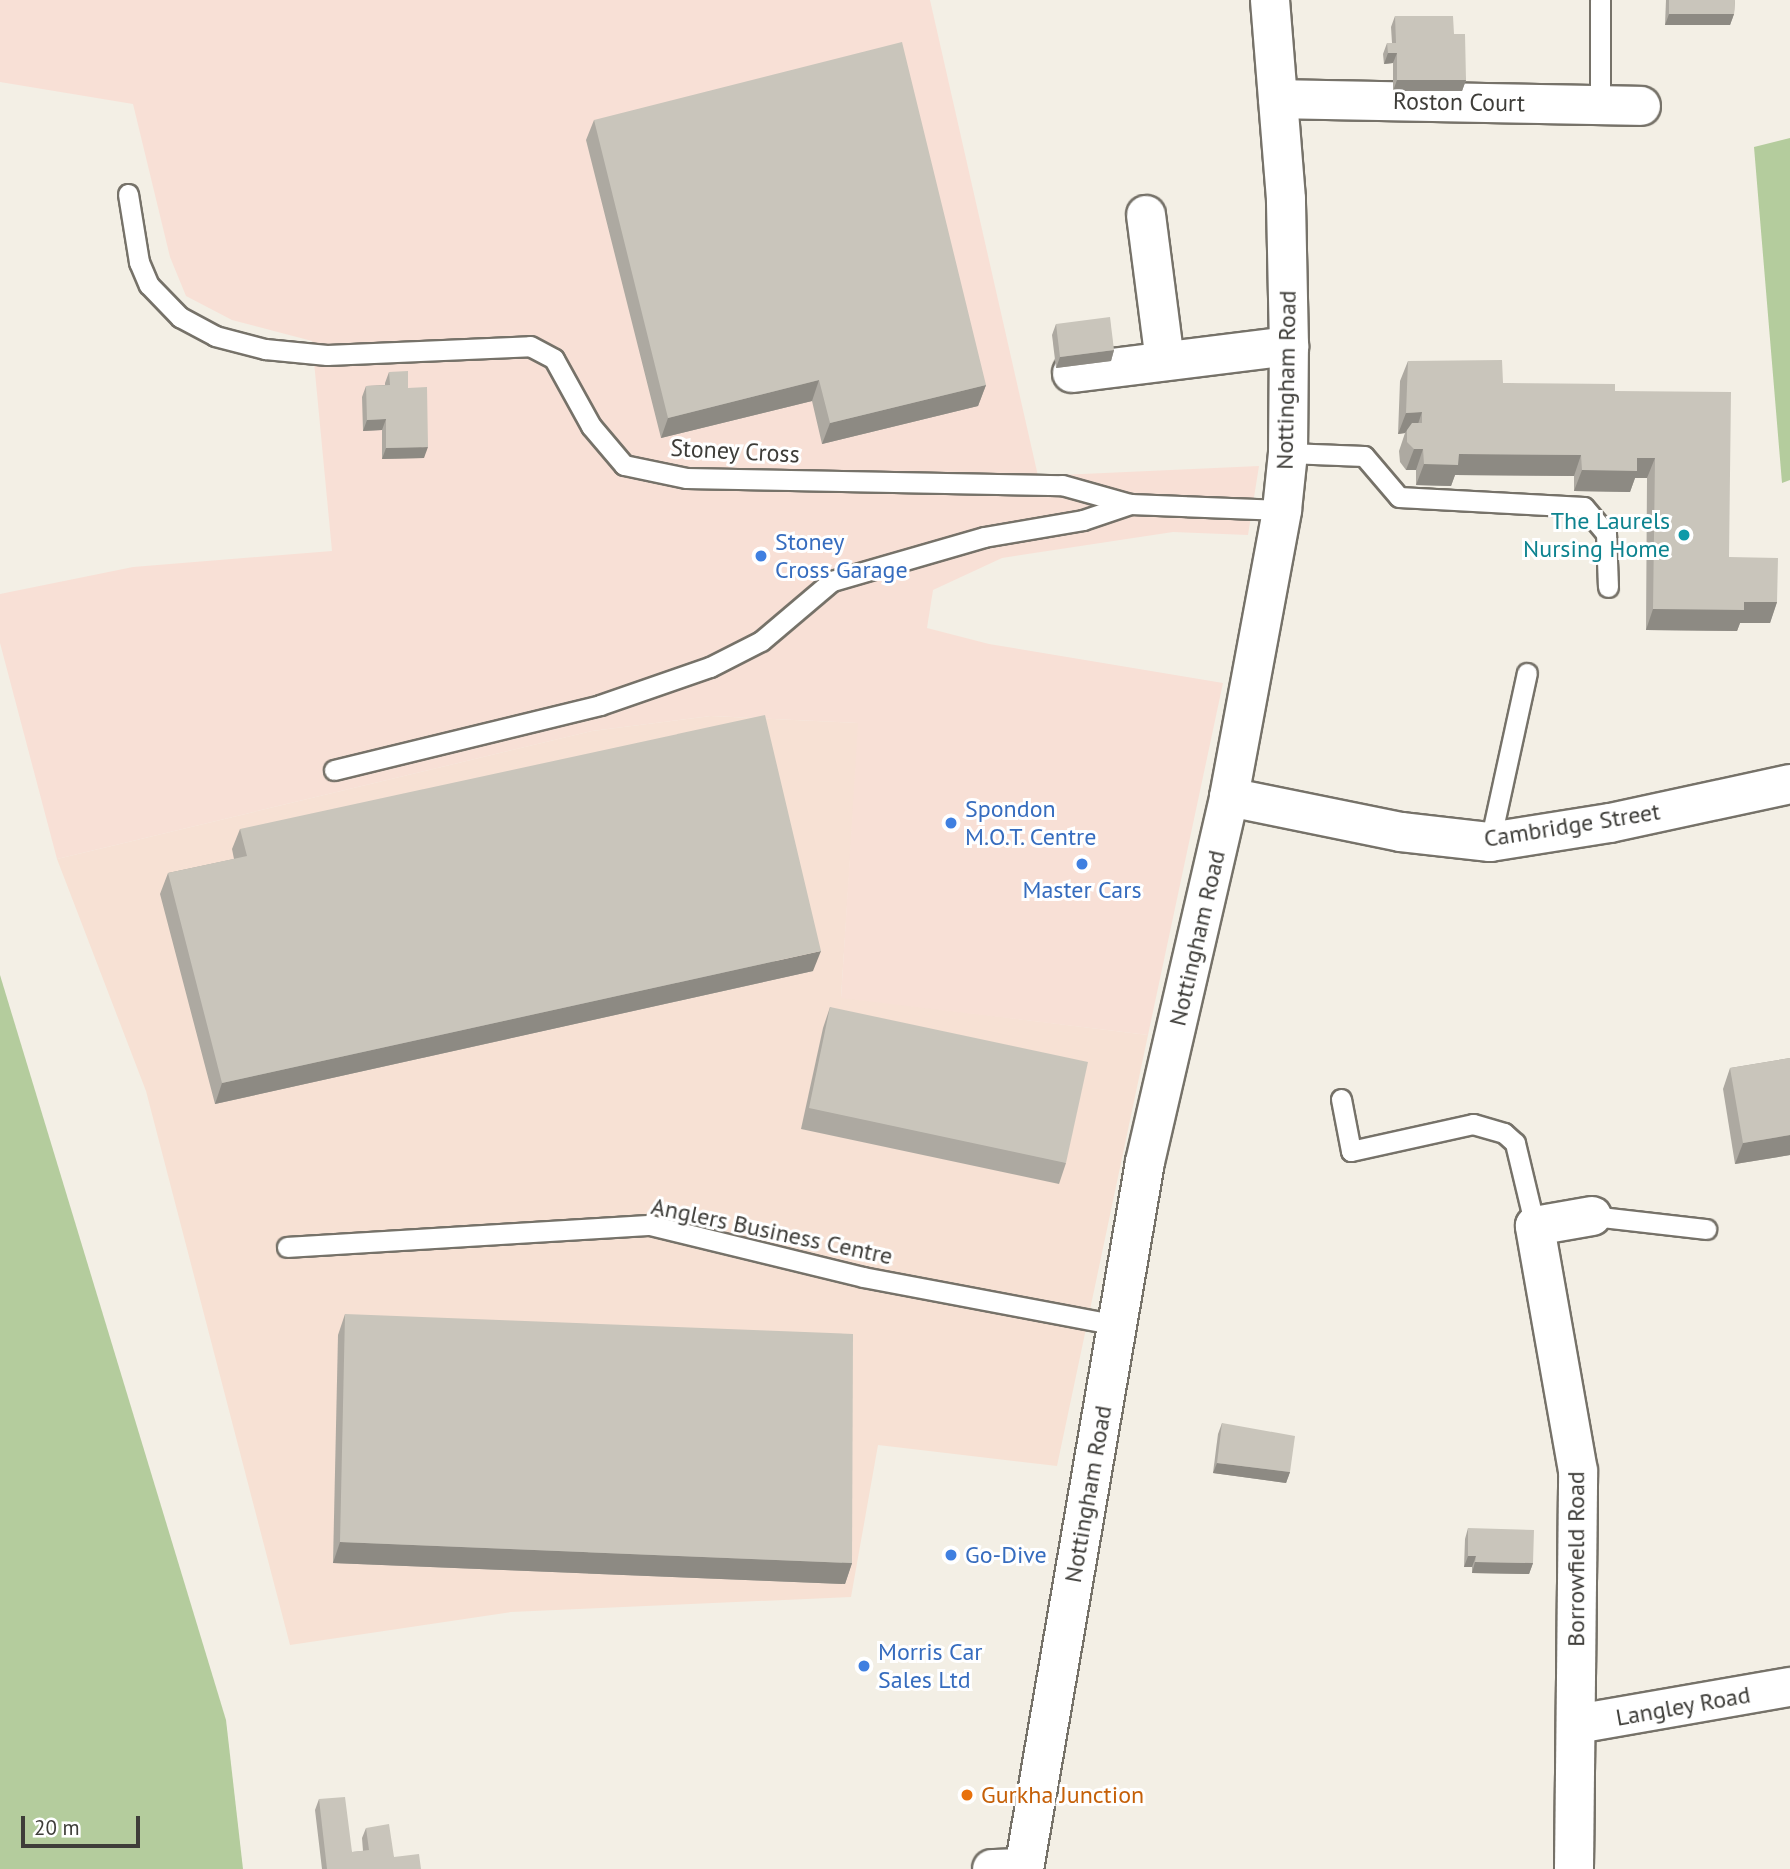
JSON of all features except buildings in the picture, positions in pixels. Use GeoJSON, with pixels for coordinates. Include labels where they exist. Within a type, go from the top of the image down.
{"type":"FeatureCollection","features":[{"type":"Feature","properties":{"kind":"street","name":"Nottingham Road"},"geometry":{"type":"LineString","coordinates":[[1014,1869],[1117,1325],[1145,1162],[1229,797],[1282,510],[1288,453],[1289,346],[1278,99],[1270,0]]}},
{"type":"Feature","properties":{"kind":"street","name":"Roston Court"},"geometry":{"type":"LineString","coordinates":[[1278,99],[1641,106]]}},
{"type":"Feature","properties":{"kind":"street"},"geometry":{"type":"LineString","coordinates":[[1146,215],[1165,361]]}},
{"type":"Feature","properties":{"kind":"street"},"geometry":{"type":"LineString","coordinates":[[1072,373],[1289,346]]}},
{"type":"Feature","properties":{"kind":"street","name":"Cambridge Street"},"geometry":{"type":"LineString","coordinates":[[1229,797],[1401,832],[1490,842],[1610,823],[1790,784]]}},
{"type":"Feature","properties":{"kind":"street"},"geometry":{"type":"LineString","coordinates":[[1535,1226],[1592,1216]]}},
{"type":"Feature","properties":{"kind":"street","name":"Borrowfield Road"},"geometry":{"type":"LineString","coordinates":[[1535,1226],[1578,1471],[1574,1869]]}},
{"type":"Feature","properties":{"kind":"street","name":"Langley Road"},"geometry":{"type":"LineString","coordinates":[[1577,1724],[1790,1687]]}},
{"type":"Feature","properties":{"kind":"lane"},"geometry":{"type":"LineString","coordinates":[[1600,0],[1600,105]]}},
{"type":"Feature","properties":{"kind":"lane","name":"Stoney Cross"},"geometry":{"type":"LineString","coordinates":[[128,194],[139,262],[149,285],[180,317],[215,336],[265,349],[327,355],[530,346],[554,359],[591,426],[624,465],[686,478],[1062,485],[1130,504],[1282,510]]}},
{"type":"Feature","properties":{"kind":"lane"},"geometry":{"type":"LineString","coordinates":[[1288,453],[1364,456],[1399,497],[1584,508],[1606,533],[1608,587]]}},
{"type":"Feature","properties":{"kind":"lane"},"geometry":{"type":"LineString","coordinates":[[334,770],[600,705],[710,667],[761,641],[832,581],[984,537],[1083,520],[1130,504]]}},
{"type":"Feature","properties":{"kind":"lane"},"geometry":{"type":"LineString","coordinates":[[1490,842],[1527,673]]}},
{"type":"Feature","properties":{"kind":"lane"},"geometry":{"type":"LineString","coordinates":[[1341,1099],[1351,1151],[1473,1124],[1504,1133],[1515,1143],[1535,1226]]}},
{"type":"Feature","properties":{"kind":"lane"},"geometry":{"type":"LineString","coordinates":[[1592,1216],[1706,1229]]}},
{"type":"Feature","properties":{"kind":"lane","name":"Anglers Business Centre"},"geometry":{"type":"LineString","coordinates":[[287,1247],[650,1225],[863,1277],[1117,1325]]}},
{"type":"Feature","properties":{"kind":"shaded area"},"geometry":{"type":"Polygon","coordinates":[[[0,0],[930,0],[1038,476],[1259,466],[1248,535],[1173,532],[1002,558],[933,590],[927,628],[989,644],[1223,683],[1148,1035],[841,998],[858,723],[711,716],[592,731],[57,859],[0,643],[0,594],[133,567],[332,551],[312,341],[232,320],[186,296],[170,257],[133,104],[0,82],[0,0]]]}},
{"type":"Feature","properties":{"kind":"shaded area"},"geometry":{"type":"Polygon","coordinates":[[[711,716],[859,723],[841,997],[1148,1035],[1057,1466],[878,1445],[851,1597],[511,1612],[290,1645],[146,1091],[57,859],[592,731],[711,716]]]}},
{"type":"Feature","properties":{"kind":"green space"},"geometry":{"type":"Polygon","coordinates":[[[1790,138],[1790,480],[1782,483],[1754,147],[1790,138]]]}},
{"type":"Feature","properties":{"kind":"green space"},"geometry":{"type":"Polygon","coordinates":[[[0,975],[226,1720],[243,1869],[0,1869],[0,975]]]}},
{"type":"Feature","properties":{"kind":"place","name":"The Laurels Nursing Home"},"geometry":{"type":"Point","coordinates":[1684,535]}},
{"type":"Feature","properties":{"kind":"place","name":"Stoney Cross Garage"},"geometry":{"type":"Point","coordinates":[761,556]}},
{"type":"Feature","properties":{"kind":"place","name":"Spondon M.O.T. Centre"},"geometry":{"type":"Point","coordinates":[951,823]}},
{"type":"Feature","properties":{"kind":"place","name":"Master Cars"},"geometry":{"type":"Point","coordinates":[1082,864]}},
{"type":"Feature","properties":{"kind":"place","name":"Go-Dive"},"geometry":{"type":"Point","coordinates":[951,1555]}},
{"type":"Feature","properties":{"kind":"place","name":"Morris Car Sales Ltd"},"geometry":{"type":"Point","coordinates":[864,1666]}},
{"type":"Feature","properties":{"kind":"place","name":"Gurkha Junction"},"geometry":{"type":"Point","coordinates":[967,1795]}}]}
